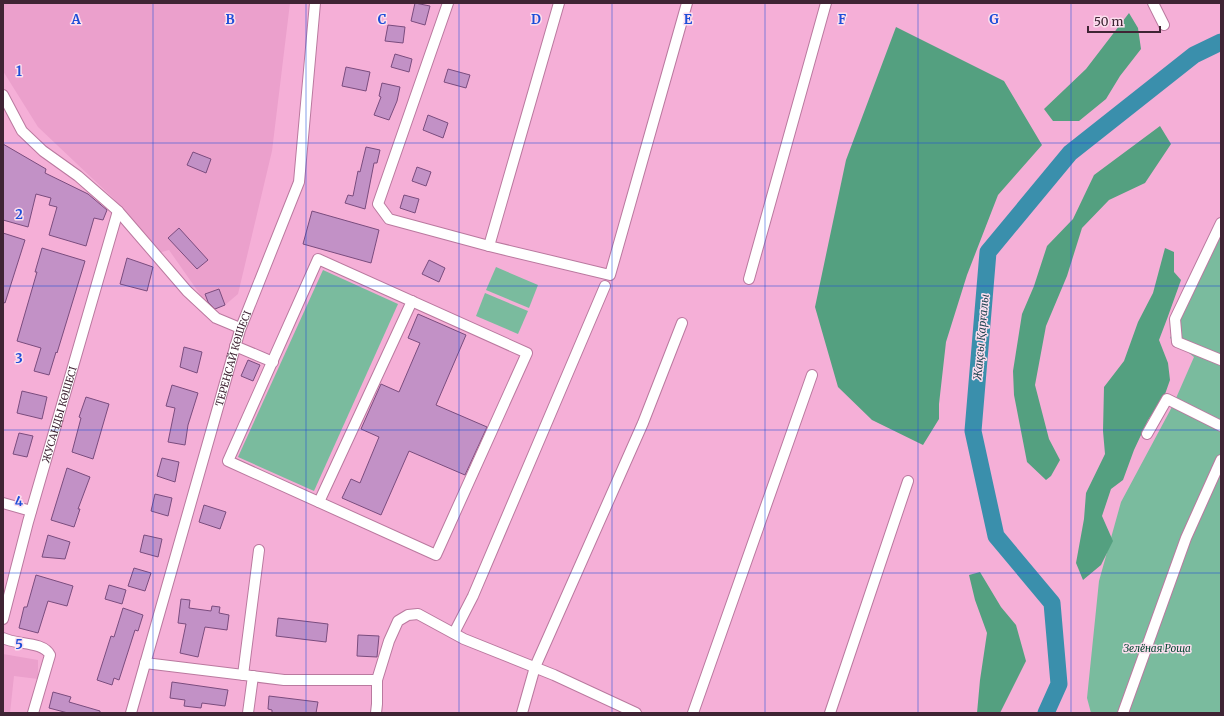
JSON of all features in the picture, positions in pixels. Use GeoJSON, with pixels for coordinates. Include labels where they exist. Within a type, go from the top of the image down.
{"type":"FeatureCollection","features":[{"type":"Feature","properties":{"kind":"street","name":"ТЕРЕҢСАЙ КӨШЕСІ"},"geometry":{"type":"LineString","coordinates":[[131,713],[240,328],[299,182],[314,3]]}},
{"type":"Feature","properties":{"kind":"street"},"geometry":{"type":"LineString","coordinates":[[448,3],[378,204],[389,219],[489,246],[610,275],[687,3]]}},
{"type":"Feature","properties":{"kind":"street"},"geometry":{"type":"LineString","coordinates":[[489,246],[559,3]]}},
{"type":"Feature","properties":{"kind":"street"},"geometry":{"type":"LineString","coordinates":[[749,279],[826,3]]}},
{"type":"Feature","properties":{"kind":"street"},"geometry":{"type":"LineString","coordinates":[[1153,3],[1164,25]]}},
{"type":"Feature","properties":{"kind":"street"},"geometry":{"type":"LineString","coordinates":[[3,95],[6,111],[43,151],[78,176],[118,211],[187,291],[216,318],[240,328]]}},
{"type":"Feature","properties":{"kind":"street","name":"ЖУСАНДЫ КӨШЕСІ"},"geometry":{"type":"LineString","coordinates":[[3,619],[31,511],[118,211]]}},
{"type":"Feature","properties":{"kind":"street"},"geometry":{"type":"LineString","coordinates":[[1221,223],[1174,319],[1177,342],[1221,360]]}},
{"type":"Feature","properties":{"kind":"street"},"geometry":{"type":"LineString","coordinates":[[318,259],[412,301],[527,353],[436,555],[228,461],[318,259]]}},
{"type":"Feature","properties":{"kind":"street"},"geometry":{"type":"LineString","coordinates":[[454,633],[474,596],[605,286]]}},
{"type":"Feature","properties":{"kind":"street"},"geometry":{"type":"LineString","coordinates":[[319,502],[412,301]]}},
{"type":"Feature","properties":{"kind":"street"},"geometry":{"type":"LineString","coordinates":[[522,713],[535,667],[643,423],[682,323]]}},
{"type":"Feature","properties":{"kind":"street"},"geometry":{"type":"LineString","coordinates":[[235,346],[273,362]]}},
{"type":"Feature","properties":{"kind":"street"},"geometry":{"type":"LineString","coordinates":[[692,713],[812,375]]}},
{"type":"Feature","properties":{"kind":"street"},"geometry":{"type":"LineString","coordinates":[[1147,434],[1167,399],[1221,426]]}},
{"type":"Feature","properties":{"kind":"street"},"geometry":{"type":"LineString","coordinates":[[1123,713],[1186,538],[1221,460]]}},
{"type":"Feature","properties":{"kind":"street"},"geometry":{"type":"LineString","coordinates":[[830,713],[908,481]]}},
{"type":"Feature","properties":{"kind":"street"},"geometry":{"type":"LineString","coordinates":[[3,503],[31,511]]}},
{"type":"Feature","properties":{"kind":"street"},"geometry":{"type":"LineString","coordinates":[[248,713],[248,676],[259,550]]}},
{"type":"Feature","properties":{"kind":"street"},"geometry":{"type":"LineString","coordinates":[[376,713],[377,680],[388,641],[398,621],[408,616],[418,614],[464,639],[554,674],[636,713]]}},
{"type":"Feature","properties":{"kind":"street"},"geometry":{"type":"LineString","coordinates":[[3,638],[8,641],[42,647],[50,655],[33,713]]}},
{"type":"Feature","properties":{"kind":"street"},"geometry":{"type":"LineString","coordinates":[[145,663],[284,680],[377,680]]}},
{"type":"Feature","properties":{"kind":"shaded area"},"geometry":{"type":"Polygon","coordinates":[[[3,3],[290,3],[272,151],[238,294],[225,305],[211,310],[169,250],[158,253],[113,198],[38,127],[3,71],[3,3]]]}},
{"type":"Feature","properties":{"kind":"shaded area"},"geometry":{"type":"Polygon","coordinates":[[[3,654],[38,660],[38,679],[14,676],[10,713],[3,713],[3,654]]]}},
{"type":"Feature","properties":{"kind":"green space"},"geometry":{"type":"Polygon","coordinates":[[[1129,13],[1138,28],[1141,49],[1120,76],[1106,99],[1079,121],[1053,121],[1044,109],[1086,69],[1129,13]]]}},
{"type":"Feature","properties":{"kind":"green space"},"geometry":{"type":"Polygon","coordinates":[[[896,27],[1004,81],[1042,145],[998,195],[967,275],[946,342],[939,404],[939,419],[923,445],[872,420],[838,387],[815,307],[846,160],[896,27]]]}},
{"type":"Feature","properties":{"kind":"green space"},"geometry":{"type":"Polygon","coordinates":[[[1160,126],[1171,144],[1145,183],[1109,200],[1082,228],[1067,276],[1046,326],[1035,385],[1049,439],[1060,460],[1051,476],[1046,480],[1027,462],[1014,395],[1013,371],[1022,314],[1034,286],[1047,246],[1073,219],[1094,175],[1160,126]]]}},
{"type":"Feature","properties":{"kind":"green space","name":"Зелёная Роща"},"geometry":{"type":"Polygon","coordinates":[[[1221,230],[1221,713],[1091,713],[1087,698],[1099,581],[1121,502],[1173,405],[1194,357],[1170,338],[1221,230]]]}},
{"type":"Feature","properties":{"kind":"green space"},"geometry":{"type":"Polygon","coordinates":[[[1165,248],[1174,252],[1174,272],[1181,280],[1159,340],[1168,363],[1170,380],[1164,397],[1148,420],[1134,450],[1123,480],[1111,489],[1102,516],[1113,541],[1101,565],[1083,580],[1076,563],[1084,519],[1086,493],[1105,454],[1103,431],[1104,387],[1124,361],[1138,322],[1153,293],[1165,248]]]}},
{"type":"Feature","properties":{"kind":"green space"},"geometry":{"type":"Polygon","coordinates":[[[496,267],[538,285],[529,308],[486,290],[496,267]]]}},
{"type":"Feature","properties":{"kind":"green space"},"geometry":{"type":"Polygon","coordinates":[[[323,270],[398,304],[314,491],[238,457],[323,270]]]}},
{"type":"Feature","properties":{"kind":"green space"},"geometry":{"type":"Polygon","coordinates":[[[485,293],[528,311],[518,334],[476,316],[485,293]]]}},
{"type":"Feature","properties":{"kind":"green space"},"geometry":{"type":"Polygon","coordinates":[[[980,572],[1001,607],[1016,625],[1026,661],[1000,713],[977,713],[987,633],[975,600],[969,575],[980,572]]]}},
{"type":"Feature","properties":{"kind":"building"},"geometry":{"type":"Polygon","coordinates":[[[415,3],[430,6],[425,25],[411,21],[415,3]]]}},
{"type":"Feature","properties":{"kind":"building"},"geometry":{"type":"Polygon","coordinates":[[[388,25],[405,27],[403,43],[385,41],[388,25]]]}},
{"type":"Feature","properties":{"kind":"building"},"geometry":{"type":"Polygon","coordinates":[[[395,54],[412,59],[409,72],[391,67],[395,54]]]}},
{"type":"Feature","properties":{"kind":"building"},"geometry":{"type":"Polygon","coordinates":[[[346,67],[370,72],[366,91],[342,86],[346,67]]]}},
{"type":"Feature","properties":{"kind":"building"},"geometry":{"type":"Polygon","coordinates":[[[448,69],[470,75],[466,88],[444,82],[448,69]]]}},
{"type":"Feature","properties":{"kind":"building"},"geometry":{"type":"Polygon","coordinates":[[[382,83],[400,87],[397,101],[389,120],[374,115],[381,97],[379,96],[382,83]]]}},
{"type":"Feature","properties":{"kind":"building"},"geometry":{"type":"Polygon","coordinates":[[[428,115],[448,123],[443,138],[423,130],[428,115]]]}},
{"type":"Feature","properties":{"kind":"building"},"geometry":{"type":"Polygon","coordinates":[[[3,144],[46,169],[45,173],[88,194],[107,210],[103,220],[94,218],[86,246],[49,235],[57,207],[49,205],[51,198],[36,194],[28,227],[3,220],[3,144]]]}},
{"type":"Feature","properties":{"kind":"building"},"geometry":{"type":"Polygon","coordinates":[[[366,147],[380,150],[377,163],[374,163],[365,209],[345,203],[348,195],[353,196],[358,171],[360,172],[366,147]]]}},
{"type":"Feature","properties":{"kind":"building"},"geometry":{"type":"Polygon","coordinates":[[[193,152],[211,159],[206,173],[187,165],[193,152]]]}},
{"type":"Feature","properties":{"kind":"building"},"geometry":{"type":"Polygon","coordinates":[[[417,167],[431,172],[426,186],[412,181],[417,167]]]}},
{"type":"Feature","properties":{"kind":"building"},"geometry":{"type":"Polygon","coordinates":[[[404,195],[419,199],[415,213],[400,208],[404,195]]]}},
{"type":"Feature","properties":{"kind":"building"},"geometry":{"type":"Polygon","coordinates":[[[312,211],[379,230],[371,263],[303,244],[312,211]]]}},
{"type":"Feature","properties":{"kind":"building"},"geometry":{"type":"Polygon","coordinates":[[[179,228],[208,260],[197,269],[168,238],[179,228]]]}},
{"type":"Feature","properties":{"kind":"building"},"geometry":{"type":"Polygon","coordinates":[[[3,233],[25,240],[5,303],[3,302],[3,233]]]}},
{"type":"Feature","properties":{"kind":"building"},"geometry":{"type":"Polygon","coordinates":[[[42,248],[85,261],[49,375],[34,371],[41,348],[17,341],[37,272],[35,272],[42,248]]]}},
{"type":"Feature","properties":{"kind":"building"},"geometry":{"type":"Polygon","coordinates":[[[127,258],[153,267],[147,291],[120,284],[127,258]]]}},
{"type":"Feature","properties":{"kind":"building"},"geometry":{"type":"Polygon","coordinates":[[[429,260],[445,268],[439,282],[422,274],[429,260]]]}},
{"type":"Feature","properties":{"kind":"building"},"geometry":{"type":"Polygon","coordinates":[[[219,289],[225,305],[215,309],[208,302],[205,294],[219,289]]]}},
{"type":"Feature","properties":{"kind":"building"},"geometry":{"type":"Polygon","coordinates":[[[418,314],[466,335],[436,405],[487,427],[465,475],[409,451],[381,515],[342,498],[351,479],[360,483],[379,437],[361,429],[381,384],[399,392],[420,343],[408,338],[418,314]]]}},
{"type":"Feature","properties":{"kind":"building"},"geometry":{"type":"Polygon","coordinates":[[[184,347],[202,352],[197,373],[180,367],[184,347]]]}},
{"type":"Feature","properties":{"kind":"building"},"geometry":{"type":"Polygon","coordinates":[[[248,360],[260,365],[253,381],[241,376],[248,360]]]}},
{"type":"Feature","properties":{"kind":"building"},"geometry":{"type":"Polygon","coordinates":[[[172,385],[198,393],[188,425],[185,445],[168,442],[175,408],[166,406],[172,385]]]}},
{"type":"Feature","properties":{"kind":"building"},"geometry":{"type":"Polygon","coordinates":[[[22,391],[47,397],[42,419],[17,413],[22,391]]]}},
{"type":"Feature","properties":{"kind":"building"},"geometry":{"type":"Polygon","coordinates":[[[86,397],[109,404],[93,459],[72,452],[81,418],[79,417],[86,397]]]}},
{"type":"Feature","properties":{"kind":"building"},"geometry":{"type":"Polygon","coordinates":[[[19,433],[33,436],[27,457],[13,454],[19,433]]]}},
{"type":"Feature","properties":{"kind":"building"},"geometry":{"type":"Polygon","coordinates":[[[162,458],[179,462],[175,482],[157,476],[162,458]]]}},
{"type":"Feature","properties":{"kind":"building"},"geometry":{"type":"Polygon","coordinates":[[[67,468],[90,477],[78,509],[80,509],[74,527],[51,520],[67,468]]]}},
{"type":"Feature","properties":{"kind":"building"},"geometry":{"type":"Polygon","coordinates":[[[155,494],[172,498],[168,516],[151,511],[155,494]]]}},
{"type":"Feature","properties":{"kind":"building"},"geometry":{"type":"Polygon","coordinates":[[[204,505],[226,512],[220,529],[199,522],[204,505]]]}},
{"type":"Feature","properties":{"kind":"building"},"geometry":{"type":"Polygon","coordinates":[[[48,535],[70,542],[65,559],[42,557],[48,535]]]}},
{"type":"Feature","properties":{"kind":"building"},"geometry":{"type":"Polygon","coordinates":[[[144,535],[162,539],[158,557],[140,552],[144,535]]]}},
{"type":"Feature","properties":{"kind":"building"},"geometry":{"type":"Polygon","coordinates":[[[134,568],[151,573],[145,591],[128,586],[134,568]]]}},
{"type":"Feature","properties":{"kind":"building"},"geometry":{"type":"Polygon","coordinates":[[[36,575],[73,586],[67,606],[48,601],[38,633],[19,628],[24,607],[27,607],[36,575]]]}},
{"type":"Feature","properties":{"kind":"building"},"geometry":{"type":"Polygon","coordinates":[[[109,585],[126,590],[122,604],[105,599],[109,585]]]}},
{"type":"Feature","properties":{"kind":"building"},"geometry":{"type":"Polygon","coordinates":[[[181,599],[190,600],[189,608],[211,611],[212,606],[220,607],[219,613],[229,615],[227,630],[205,627],[198,657],[180,653],[186,624],[178,623],[181,599]]]}},
{"type":"Feature","properties":{"kind":"building"},"geometry":{"type":"Polygon","coordinates":[[[123,608],[143,615],[138,631],[135,630],[119,680],[114,678],[112,685],[97,680],[111,636],[114,637],[123,608]]]}},
{"type":"Feature","properties":{"kind":"building"},"geometry":{"type":"Polygon","coordinates":[[[278,618],[328,624],[326,642],[276,636],[278,618]]]}},
{"type":"Feature","properties":{"kind":"building"},"geometry":{"type":"Polygon","coordinates":[[[358,635],[379,636],[377,657],[357,656],[358,635]]]}},
{"type":"Feature","properties":{"kind":"building"},"geometry":{"type":"Polygon","coordinates":[[[172,682],[228,690],[225,706],[202,703],[201,708],[184,706],[185,700],[170,698],[172,682]]]}},
{"type":"Feature","properties":{"kind":"building"},"geometry":{"type":"Polygon","coordinates":[[[53,692],[71,697],[69,702],[100,711],[100,713],[68,713],[49,708],[53,692]]]}},
{"type":"Feature","properties":{"kind":"building"},"geometry":{"type":"Polygon","coordinates":[[[269,696],[318,702],[316,713],[272,713],[272,710],[268,709],[269,696]]]}},
{"type":"Feature","properties":{"kind":"waterway","name":"Жақсы Қарғалы"},"geometry":{"type":"LineString","coordinates":[[1046,713],[1059,684],[1052,603],[996,536],[973,431],[988,252],[1070,153],[1194,55],[1221,42]]}}]}
